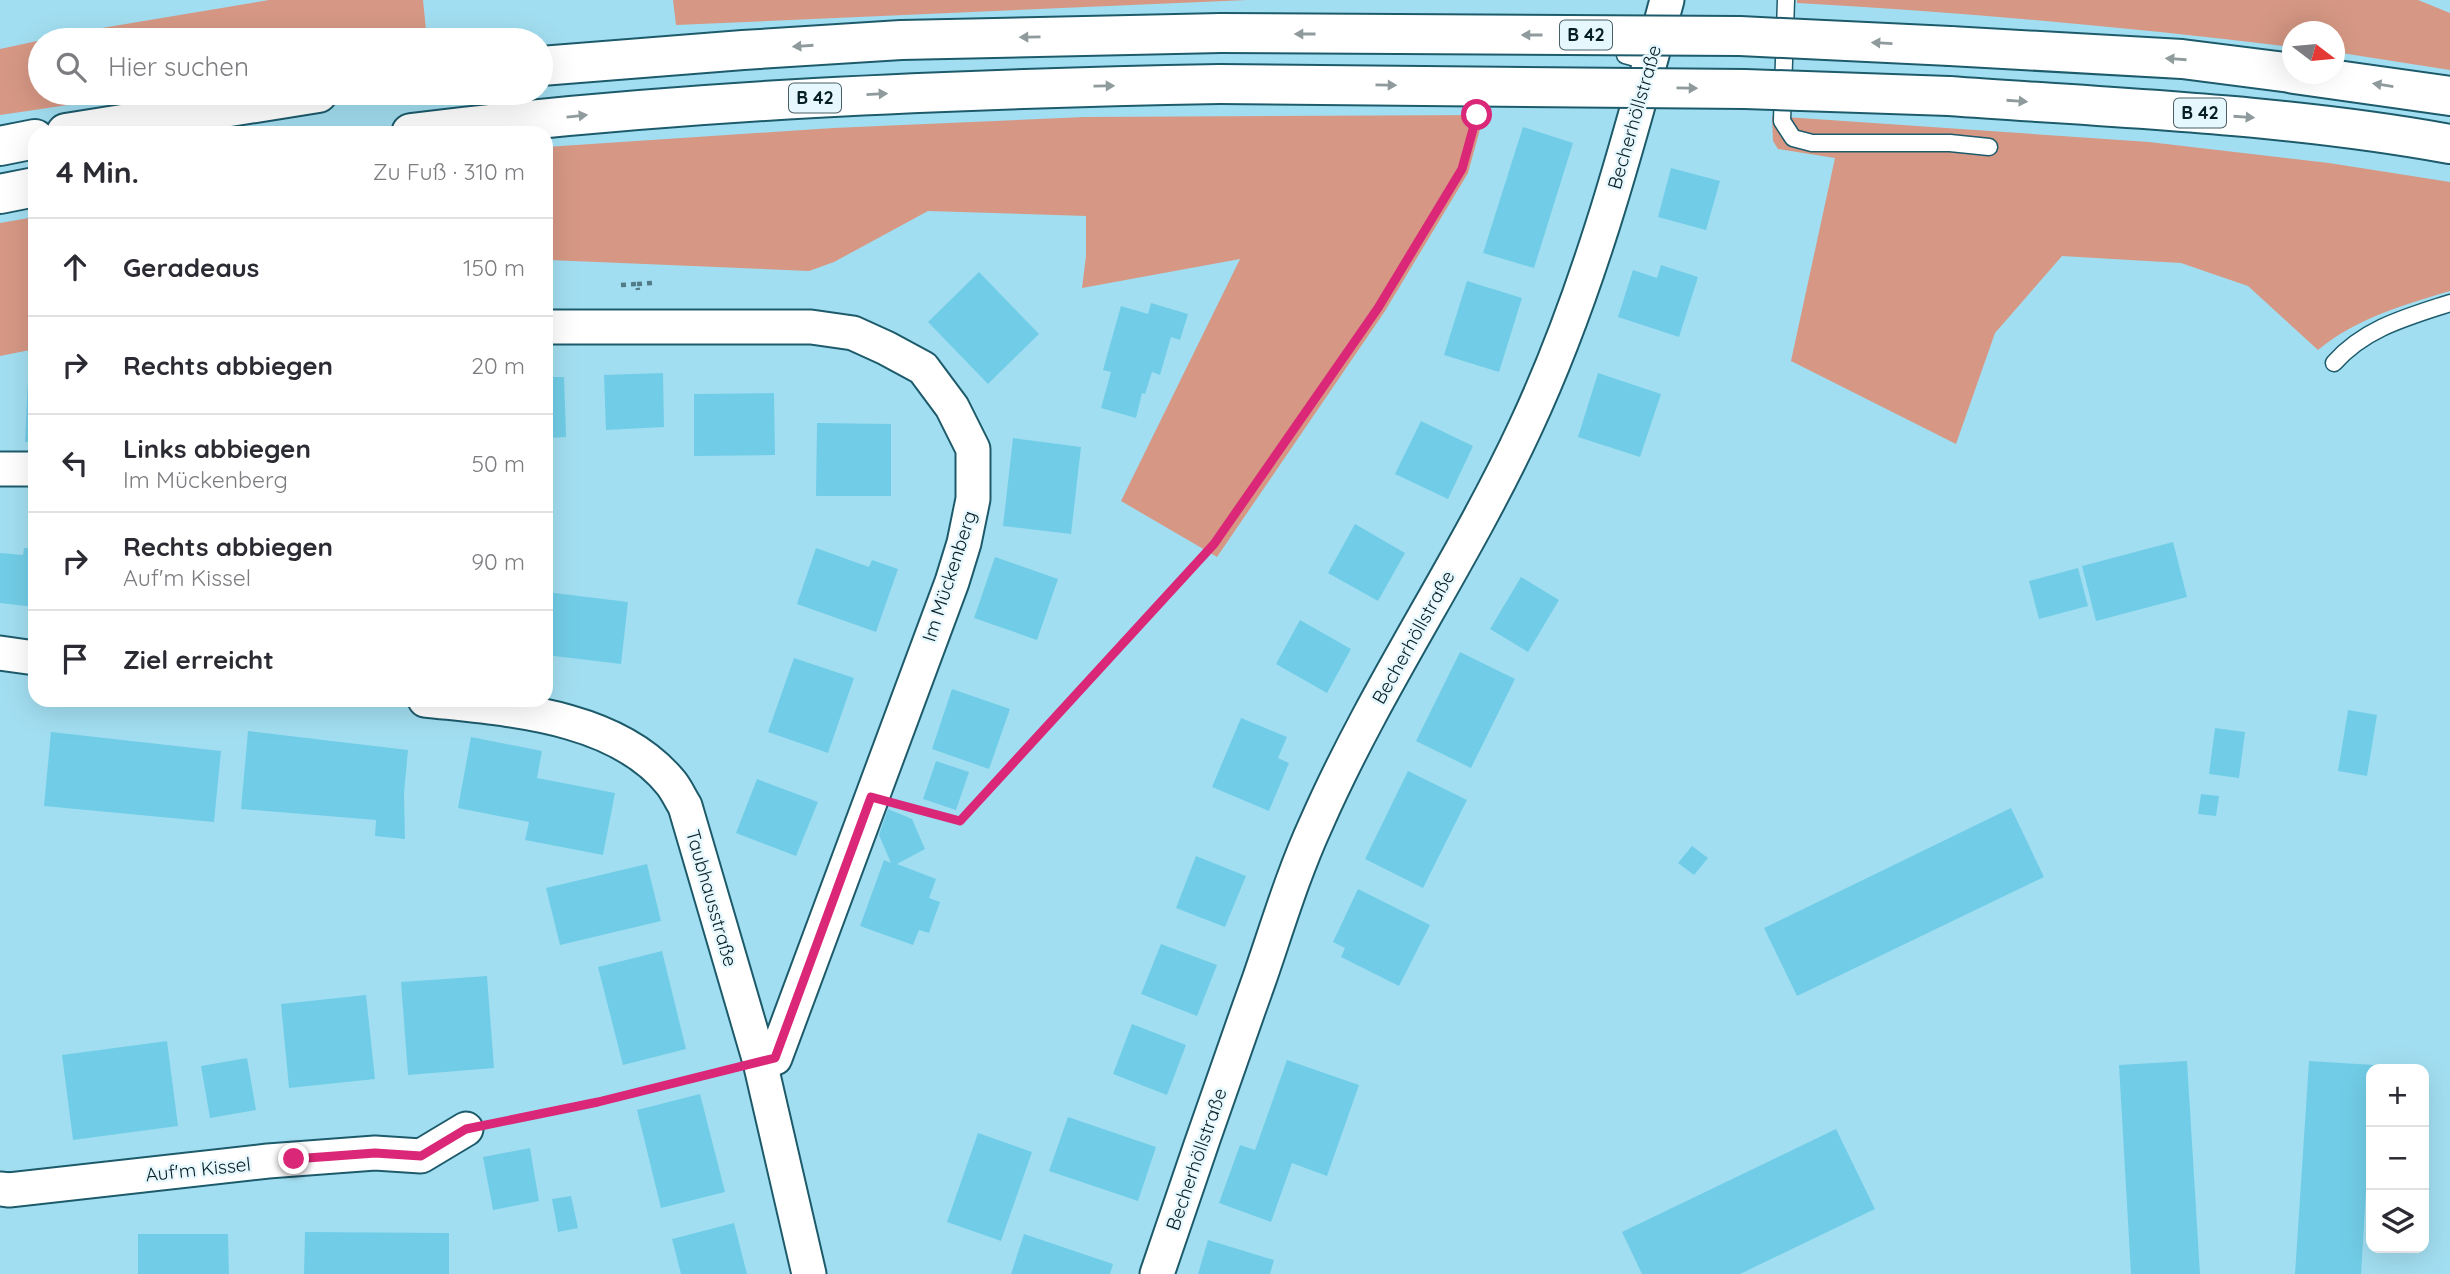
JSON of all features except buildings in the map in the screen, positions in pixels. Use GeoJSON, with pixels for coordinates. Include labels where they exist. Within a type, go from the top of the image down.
{"type":"FeatureCollection","features":[{"type":"Feature","properties":{"kind":"highway","name":"B 42"},"geometry":{"type":"LineString","coordinates":[[553,65],[901,40],[1221,33],[1740,36],[2182,59],[2282,72]]}},
{"type":"Feature","properties":{"kind":"highway","name":"B 42"},"geometry":{"type":"LineString","coordinates":[[2345,81],[2450,96]]}},
{"type":"Feature","properties":{"kind":"highway","name":"B 42"},"geometry":{"type":"LineString","coordinates":[[479,126],[757,101],[929,92],[1220,84],[1745,89],[1949,96],[2287,120],[2399,134],[2450,144]]}},
{"type":"Feature","properties":{"kind":"highway"},"geometry":{"type":"LineString","coordinates":[[108,126],[233,105]]}},
{"type":"Feature","properties":{"kind":"highway"},"geometry":{"type":"LineString","coordinates":[[0,146],[28,140]]}},
{"type":"Feature","properties":{"kind":"highway"},"geometry":{"type":"LineString","coordinates":[[0,194],[28,188]]}},
{"type":"Feature","properties":{"kind":"street","name":"Becherhöllstraße"},"geometry":{"type":"LineString","coordinates":[[1157,1274],[1314,828],[1348,755],[1494,489],[1553,364],[1583,288],[1637,59],[1667,0]]}},
{"type":"Feature","properties":{"kind":"street","name":"Im Mückenberg"},"geometry":{"type":"LineString","coordinates":[[553,327],[811,327],[853,334],[923,368],[952,407],[973,449],[973,499],[952,582],[775,1058],[760,1062]]}},
{"type":"Feature","properties":{"kind":"street"},"geometry":{"type":"LineString","coordinates":[[0,469],[28,469]]}},
{"type":"Feature","properties":{"kind":"street"},"geometry":{"type":"LineString","coordinates":[[0,653],[28,656]]}},
{"type":"Feature","properties":{"kind":"street","name":"Taubhausstraße"},"geometry":{"type":"LineString","coordinates":[[492,707],[531,711],[573,722],[631,750],[653,765],[671,783],[685,806],[760,1062],[809,1274]]}},
{"type":"Feature","properties":{"kind":"street","name":"Auf'm Kissel"},"geometry":{"type":"LineString","coordinates":[[0,1189],[281,1160],[375,1153],[421,1156],[466,1129]]}},
{"type":"Feature","properties":{"kind":"lane"},"geometry":{"type":"LineString","coordinates":[[1786,0],[1782,121],[1793,138],[1812,143],[1950,143],[1989,147]]}},
{"type":"Feature","properties":{"kind":"lane"},"geometry":{"type":"LineString","coordinates":[[2334,363],[2348,347],[2396,320],[2450,303]]}},
{"type":"Feature","properties":{"kind":"path"},"geometry":{"type":"LineString","coordinates":[[871,797],[960,821],[1214,544],[1378,308],[1462,169],[1477,115]]}},
{"type":"Feature","properties":{"kind":"path"},"geometry":{"type":"LineString","coordinates":[[638,284],[652,283]]}},
{"type":"Feature","properties":{"kind":"path"},"geometry":{"type":"LineString","coordinates":[[466,1129],[598,1102],[760,1062]]}},
{"type":"Feature","properties":{"kind":"shaded area"},"geometry":{"type":"Polygon","coordinates":[[[269,0],[423,0],[426,28],[102,28],[269,0]]]}},
{"type":"Feature","properties":{"kind":"shaded area"},"geometry":{"type":"Polygon","coordinates":[[[673,0],[1247,0],[676,25],[673,0]]]}},
{"type":"Feature","properties":{"kind":"shaded area"},"geometry":{"type":"Polygon","coordinates":[[[1797,0],[2418,0],[2450,13],[2450,70],[2345,54],[2345,21],[2282,21],[2282,46],[2045,21],[1797,3],[1797,0]]]}},
{"type":"Feature","properties":{"kind":"shaded area"},"geometry":{"type":"Polygon","coordinates":[[[28,43],[28,105],[68,105],[0,115],[0,49],[28,43]]]}},
{"type":"Feature","properties":{"kind":"shaded area"},"geometry":{"type":"Polygon","coordinates":[[[1484,115],[1468,173],[1385,311],[1217,557],[1121,501],[1240,259],[1082,288],[1086,256],[1086,216],[928,211],[834,262],[809,271],[553,260],[553,147],[833,128],[1084,117],[1484,115]]]}},
{"type":"Feature","properties":{"kind":"shaded area"},"geometry":{"type":"Polygon","coordinates":[[[1772,116],[2149,142],[2329,163],[2450,182],[2450,291],[2398,307],[2365,321],[2348,329],[2318,350],[2248,286],[2181,263],[2062,256],[1995,333],[1956,444],[1791,361],[1835,158],[1778,149],[1773,141],[1772,116]]]}},
{"type":"Feature","properties":{"kind":"shaded area"},"geometry":{"type":"Polygon","coordinates":[[[28,218],[28,350],[0,356],[0,223],[28,218]]]}},
{"type":"Feature","properties":{"kind":"route"},"geometry":{"type":"LineString","coordinates":[[294,1159],[375,1153],[421,1156],[466,1129],[598,1102],[775,1058],[871,797],[960,821],[1214,544],[1378,308],[1462,169],[1477,115]]}}]}
